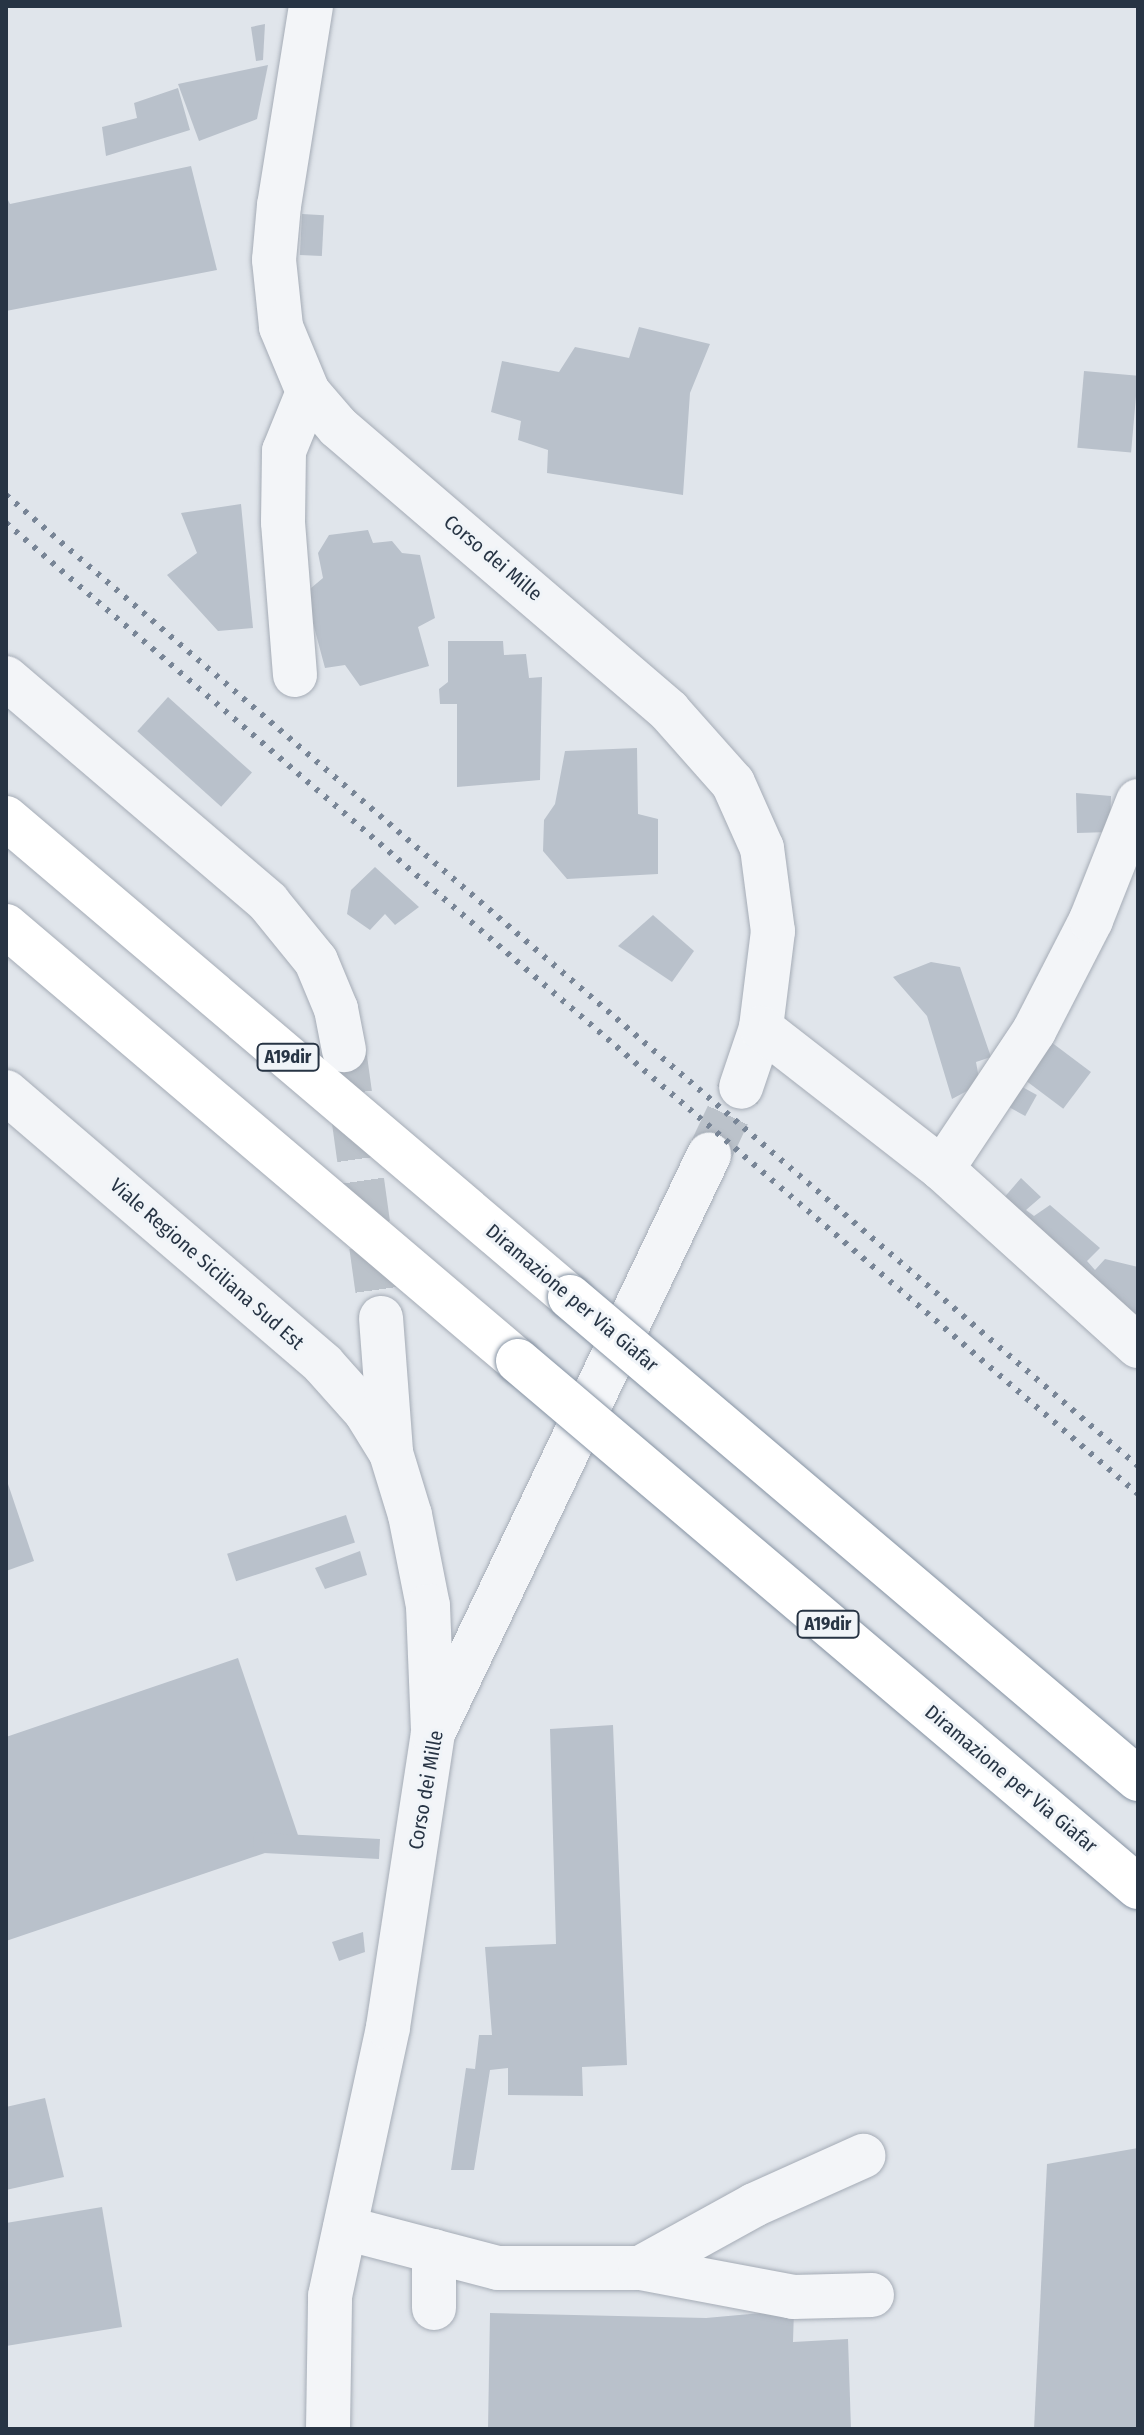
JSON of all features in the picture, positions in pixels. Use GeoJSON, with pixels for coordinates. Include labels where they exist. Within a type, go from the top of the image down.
{"type":"FeatureCollection","features":[{"type":"Feature","properties":{"kind":"highway","name":"Diramazione per Via Giafar"},"geometry":{"type":"LineString","coordinates":[[6,818],[1138,1779]]}},
{"type":"Feature","properties":{"kind":"highway","name":"Diramazione per Via Giafar"},"geometry":{"type":"LineString","coordinates":[[6,926],[1138,1887]]}},
{"type":"Feature","properties":{"kind":"street","name":"Corso dei Mille"},"geometry":{"type":"LineString","coordinates":[[311,6],[274,260],[281,327],[308,392],[338,427],[669,711],[733,783],[762,848],[773,931],[761,1028],[741,1087]]}},
{"type":"Feature","properties":{"kind":"street"},"geometry":{"type":"LineString","coordinates":[[295,675],[283,522],[284,451],[308,392]]}},
{"type":"Feature","properties":{"kind":"street"},"geometry":{"type":"LineString","coordinates":[[6,678],[268,902],[316,961],[336,1009],[344,1050]]}},
{"type":"Feature","properties":{"kind":"street"},"geometry":{"type":"LineString","coordinates":[[942,1169],[1034,1031],[1091,920],[1138,801]]}},
{"type":"Feature","properties":{"kind":"street"},"geometry":{"type":"LineString","coordinates":[[761,1028],[942,1169],[1138,1346]]}},
{"type":"Feature","properties":{"kind":"street","name":"Viale Regione Siciliana Sud Est"},"geometry":{"type":"LineString","coordinates":[[10,1100],[323,1364],[365,1411],[391,1453]]}},
{"type":"Feature","properties":{"kind":"street","name":"Corso dei Mille"},"geometry":{"type":"LineString","coordinates":[[328,2429],[330,2296],[388,2027],[433,1733],[709,1155]]}},
{"type":"Feature","properties":{"kind":"street","name":"Viale Regione Siciliana Sud Est"},"geometry":{"type":"LineString","coordinates":[[381,1318],[391,1453],[428,1606],[433,1733]]}},
{"type":"Feature","properties":{"kind":"street"},"geometry":{"type":"LineString","coordinates":[[640,2268],[754,2205],[863,2156]]}},
{"type":"Feature","properties":{"kind":"street"},"geometry":{"type":"LineString","coordinates":[[345,2228],[498,2268],[640,2268],[793,2297],[872,2295]]}},
{"type":"Feature","properties":{"kind":"street"},"geometry":{"type":"LineString","coordinates":[[434,2251],[434,2308]]}},
{"type":"Feature","properties":{"kind":"building"},"geometry":{"type":"Polygon","coordinates":[[[265,24],[263,60],[256,61],[251,27],[265,24]]]}},
{"type":"Feature","properties":{"kind":"building"},"geometry":{"type":"Polygon","coordinates":[[[268,65],[257,119],[199,141],[178,84],[268,65]]]}},
{"type":"Feature","properties":{"kind":"building"},"geometry":{"type":"Polygon","coordinates":[[[178,88],[190,130],[106,156],[102,127],[137,118],[134,103],[178,88]]]}},
{"type":"Feature","properties":{"kind":"building"},"geometry":{"type":"Polygon","coordinates":[[[191,166],[217,270],[6,311],[6,196],[10,204],[191,166]]]}},
{"type":"Feature","properties":{"kind":"building"},"geometry":{"type":"Polygon","coordinates":[[[302,214],[324,215],[322,256],[300,255],[302,214]]]}},
{"type":"Feature","properties":{"kind":"building"},"geometry":{"type":"Polygon","coordinates":[[[639,327],[710,344],[690,393],[683,495],[547,473],[548,450],[518,440],[521,421],[491,412],[502,361],[559,372],[575,347],[629,358],[639,327]]]}},
{"type":"Feature","properties":{"kind":"building"},"geometry":{"type":"Polygon","coordinates":[[[1084,371],[1138,376],[1131,452],[1077,448],[1084,371]]]}},
{"type":"Feature","properties":{"kind":"building"},"geometry":{"type":"Polygon","coordinates":[[[241,504],[253,628],[218,631],[167,575],[197,553],[181,513],[241,504]]]}},
{"type":"Feature","properties":{"kind":"building"},"geometry":{"type":"Polygon","coordinates":[[[368,530],[373,543],[392,541],[402,553],[420,555],[435,618],[418,627],[429,666],[360,686],[345,665],[325,668],[305,593],[323,578],[318,553],[329,535],[368,530]]]}},
{"type":"Feature","properties":{"kind":"building"},"geometry":{"type":"Polygon","coordinates":[[[448,641],[503,641],[504,655],[526,654],[529,678],[542,677],[540,780],[457,787],[457,704],[440,704],[439,689],[448,682],[448,641]]]}},
{"type":"Feature","properties":{"kind":"building"},"geometry":{"type":"Polygon","coordinates":[[[168,697],[252,773],[221,807],[137,731],[168,697]]]}},
{"type":"Feature","properties":{"kind":"building"},"geometry":{"type":"Polygon","coordinates":[[[637,748],[638,814],[658,819],[658,874],[567,879],[543,851],[544,820],[555,804],[565,751],[637,748]]]}},
{"type":"Feature","properties":{"kind":"building"},"geometry":{"type":"Polygon","coordinates":[[[1076,793],[1111,796],[1110,832],[1077,833],[1076,793]]]}},
{"type":"Feature","properties":{"kind":"building"},"geometry":{"type":"Polygon","coordinates":[[[375,867],[419,907],[395,925],[385,914],[370,930],[347,914],[351,890],[375,867]]]}},
{"type":"Feature","properties":{"kind":"building"},"geometry":{"type":"Polygon","coordinates":[[[653,915],[694,951],[672,982],[618,946],[653,915]]]}},
{"type":"Feature","properties":{"kind":"building"},"geometry":{"type":"Polygon","coordinates":[[[931,962],[960,967],[991,1057],[976,1062],[980,1084],[952,1099],[927,1016],[893,977],[931,962]]]}},
{"type":"Feature","properties":{"kind":"building"},"geometry":{"type":"Polygon","coordinates":[[[1047,1039],[1091,1072],[1063,1109],[1019,1076],[1047,1039]]]}},
{"type":"Feature","properties":{"kind":"building"},"geometry":{"type":"Polygon","coordinates":[[[1015,1083],[1037,1095],[1025,1116],[1003,1104],[1015,1083]]]}},
{"type":"Feature","properties":{"kind":"building"},"geometry":{"type":"Polygon","coordinates":[[[1021,1178],[1041,1197],[1026,1210],[1034,1216],[1050,1205],[1100,1248],[1087,1261],[1095,1270],[1105,1259],[1138,1267],[1138,1330],[996,1207],[1021,1178]]]}},
{"type":"Feature","properties":{"kind":"building"},"geometry":{"type":"Polygon","coordinates":[[[6,1478],[34,1561],[6,1571],[6,1478]]]}},
{"type":"Feature","properties":{"kind":"building"},"geometry":{"type":"Polygon","coordinates":[[[346,1515],[355,1543],[236,1581],[227,1554],[346,1515]]]}},
{"type":"Feature","properties":{"kind":"building"},"geometry":{"type":"Polygon","coordinates":[[[360,1551],[367,1575],[325,1589],[315,1568],[360,1551]]]}},
{"type":"Feature","properties":{"kind":"building"},"geometry":{"type":"Polygon","coordinates":[[[238,1658],[300,1841],[6,1941],[6,1737],[238,1658]]]}},
{"type":"Feature","properties":{"kind":"building"},"geometry":{"type":"Polygon","coordinates":[[[613,1725],[627,2065],[582,2067],[583,2096],[508,2095],[508,2068],[490,2070],[474,2170],[451,2170],[466,2068],[475,2069],[479,2035],[492,2035],[485,1947],[556,1944],[550,1729],[613,1725]]]}},
{"type":"Feature","properties":{"kind":"building"},"geometry":{"type":"Polygon","coordinates":[[[254,1832],[380,1839],[379,1859],[253,1852],[254,1832]]]}},
{"type":"Feature","properties":{"kind":"building"},"geometry":{"type":"Polygon","coordinates":[[[363,1932],[365,1952],[339,1961],[332,1942],[363,1932]]]}},
{"type":"Feature","properties":{"kind":"building"},"geometry":{"type":"Polygon","coordinates":[[[45,2098],[64,2177],[6,2190],[6,2107],[45,2098]]]}},
{"type":"Feature","properties":{"kind":"building"},"geometry":{"type":"Polygon","coordinates":[[[1138,2148],[1138,2429],[1034,2429],[1047,2164],[1138,2148]]]}},
{"type":"Feature","properties":{"kind":"building"},"geometry":{"type":"Polygon","coordinates":[[[102,2207],[122,2327],[6,2346],[6,2223],[102,2207]]]}},
{"type":"Feature","properties":{"kind":"building"},"geometry":{"type":"Polygon","coordinates":[[[794,2310],[793,2342],[848,2339],[851,2429],[488,2429],[490,2313],[706,2318],[794,2310]]]}},
{"type":"Feature","properties":{"kind":"tunnel"},"geometry":{"type":"LineString","coordinates":[[344,1050],[381,1318]]}},
{"type":"Feature","properties":{"kind":"tunnel"},"geometry":{"type":"LineString","coordinates":[[709,1155],[741,1087]]}},
{"type":"Feature","properties":{"kind":"railway"},"geometry":{"type":"LineString","coordinates":[[6,495],[1138,1466]]}},
{"type":"Feature","properties":{"kind":"railway"},"geometry":{"type":"LineString","coordinates":[[6,523],[1138,1494]]}}]}
